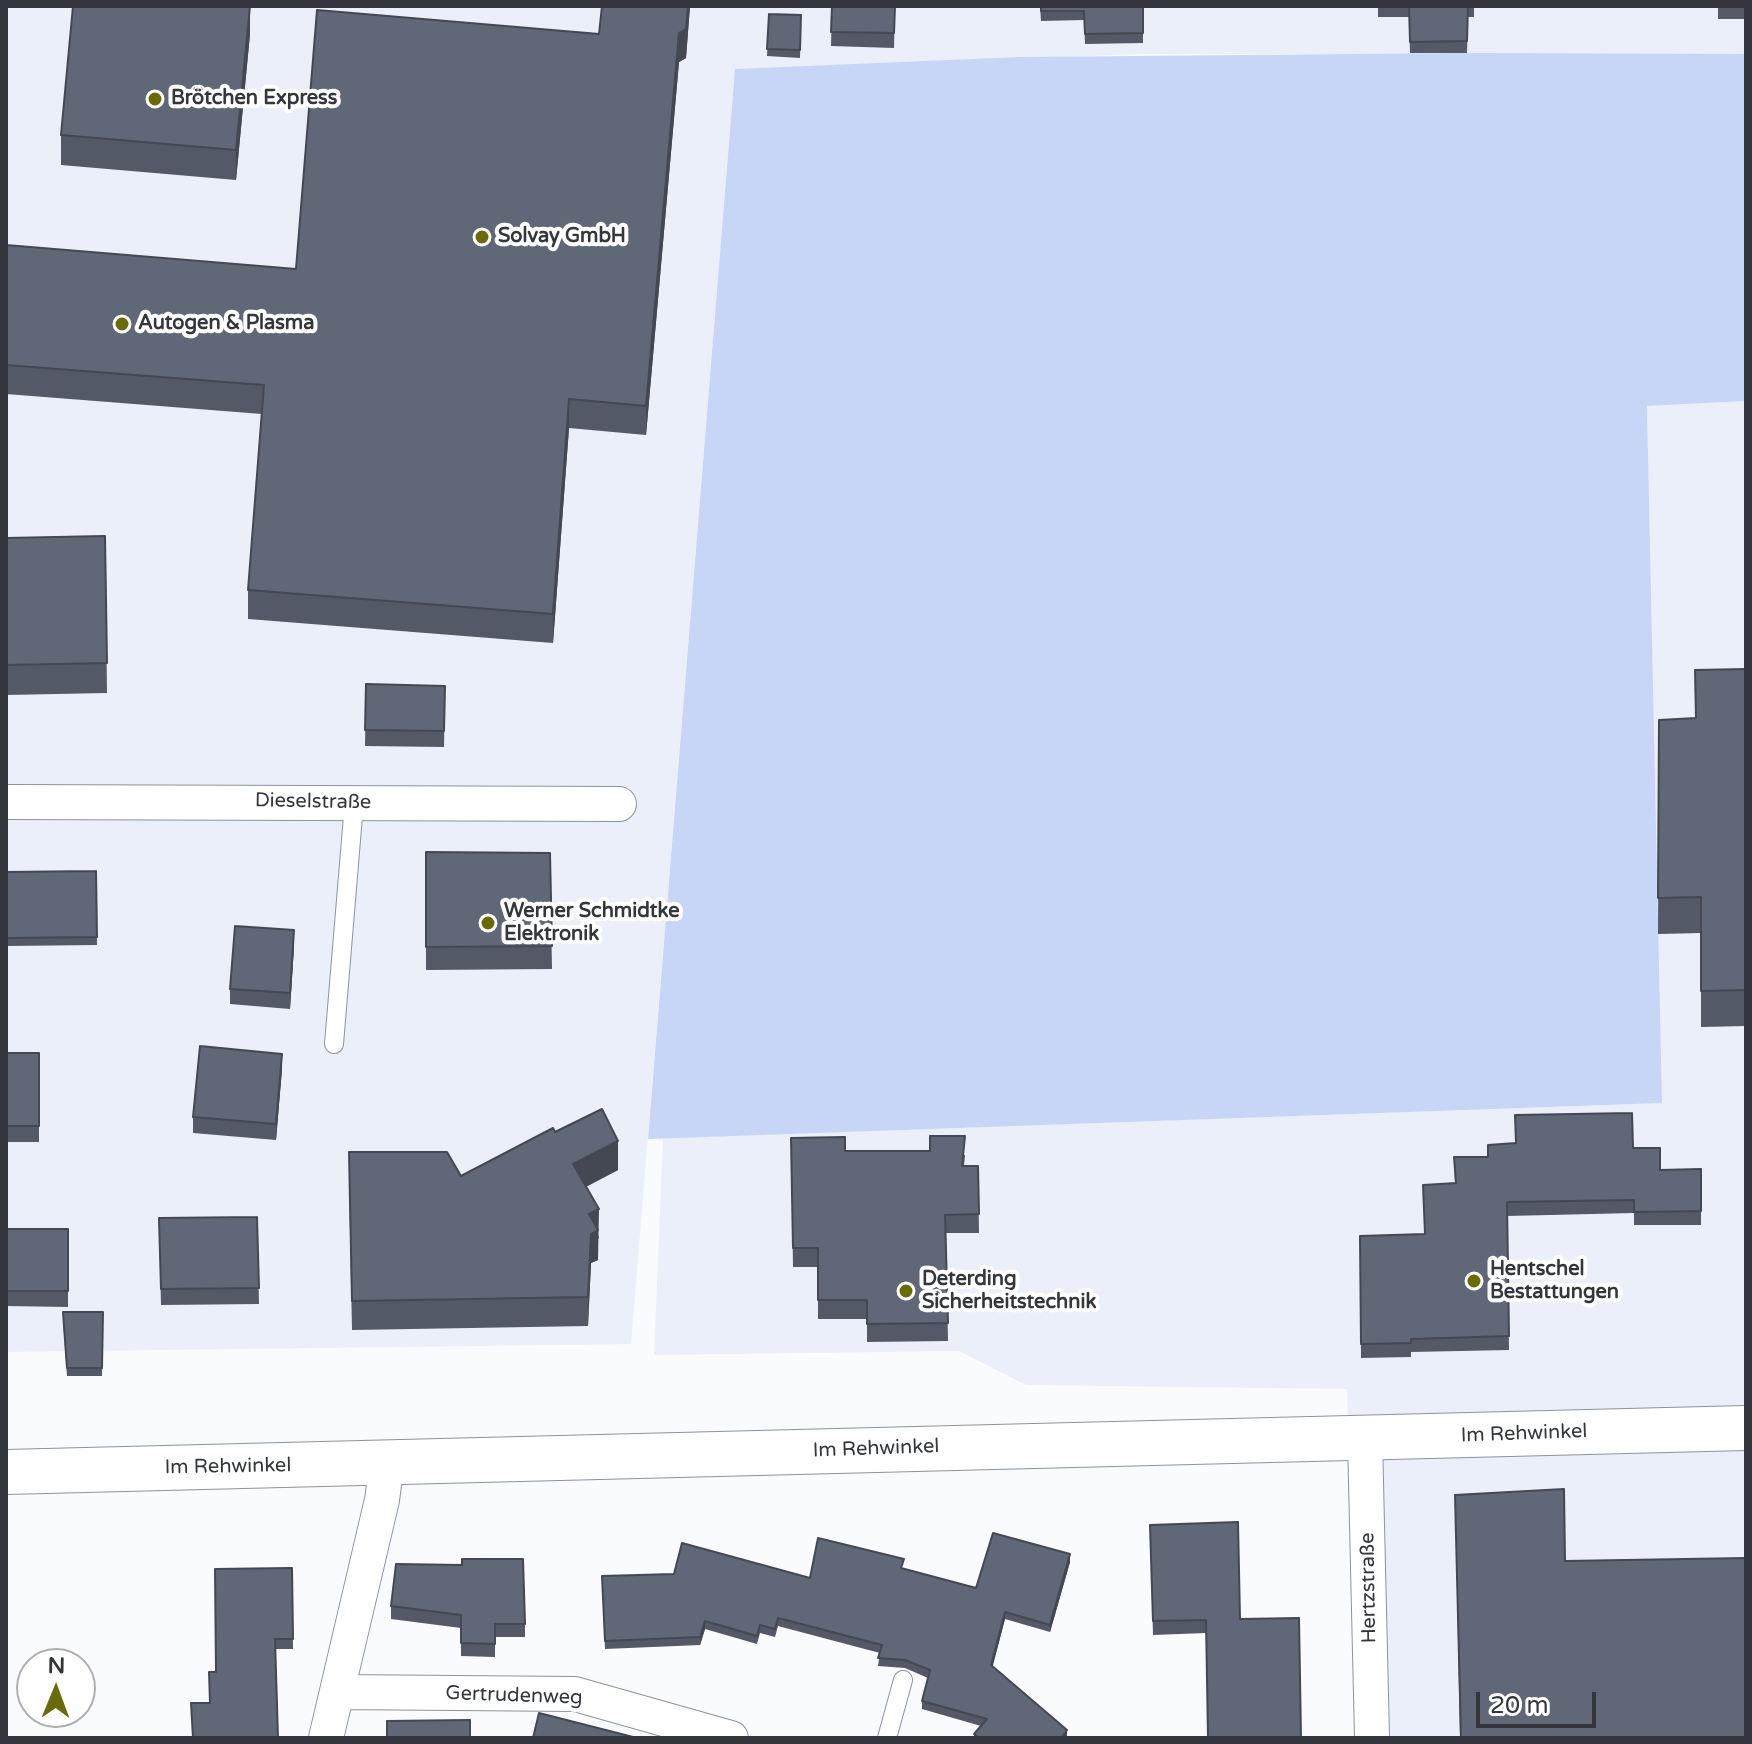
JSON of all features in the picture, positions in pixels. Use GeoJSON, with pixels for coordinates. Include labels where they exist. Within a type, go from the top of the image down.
{"type":"FeatureCollection","features":[{"type":"Feature","properties":{"kind":"street","name":"Dieselstraße"},"geometry":{"type":"LineString","coordinates":[[6,802],[619,804]]}},
{"type":"Feature","properties":{"kind":"street","name":"Im Rehwinkel"},"geometry":{"type":"LineString","coordinates":[[6,1472],[1746,1428]]}},
{"type":"Feature","properties":{"kind":"street","name":"Hertzstraße"},"geometry":{"type":"LineString","coordinates":[[1365,1439],[1372,1738]]}},
{"type":"Feature","properties":{"kind":"street"},"geometry":{"type":"LineString","coordinates":[[326,1738],[387,1463]]}},
{"type":"Feature","properties":{"kind":"street","name":"Gertrudenweg"},"geometry":{"type":"LineString","coordinates":[[338,1692],[575,1694],[731,1738]]}},
{"type":"Feature","properties":{"kind":"lane"},"geometry":{"type":"LineString","coordinates":[[334,1044],[354,804]]}},
{"type":"Feature","properties":{"kind":"lane"},"geometry":{"type":"LineString","coordinates":[[887,1738],[903,1680]]}},
{"type":"Feature","properties":{"kind":"shaded area"},"geometry":{"type":"Polygon","coordinates":[[[6,6],[1746,6],[1746,54],[1144,54],[735,69],[631,1344],[6,1352],[6,6]]]}},
{"type":"Feature","properties":{"kind":"shaded area"},"geometry":{"type":"Polygon","coordinates":[[[1746,54],[1746,401],[1647,406],[1662,1103],[648,1139],[735,69],[1021,57],[1746,54]]]}},
{"type":"Feature","properties":{"kind":"shaded area"},"geometry":{"type":"Polygon","coordinates":[[[1746,401],[1746,1738],[1360,1738],[1347,1389],[1026,1385],[959,1351],[654,1355],[663,1138],[1662,1103],[1647,406],[1746,401]]]}},
{"type":"Feature","properties":{"kind":"building","name":"Brötchen Express"},"geometry":{"type":"Polygon","coordinates":[[[73,6],[250,6],[236,150],[61,135],[73,6]]]}},
{"type":"Feature","properties":{"kind":"building"},"geometry":{"type":"Polygon","coordinates":[[[602,6],[688,6],[686,29],[679,33],[646,406],[569,399],[553,614],[248,590],[264,385],[6,365],[6,245],[296,269],[317,10],[599,34],[602,6]]]}},
{"type":"Feature","properties":{"kind":"building"},"geometry":{"type":"Polygon","coordinates":[[[832,6],[895,6],[894,33],[831,32],[832,6]]]}},
{"type":"Feature","properties":{"kind":"building"},"geometry":{"type":"Polygon","coordinates":[[[1041,6],[1143,6],[1143,33],[1085,34],[1084,11],[1041,11],[1041,6]]]}},
{"type":"Feature","properties":{"kind":"building"},"geometry":{"type":"Polygon","coordinates":[[[1409,6],[1468,6],[1467,41],[1410,42],[1409,6]]]}},
{"type":"Feature","properties":{"kind":"building"},"geometry":{"type":"Polygon","coordinates":[[[769,14],[801,15],[800,50],[767,49],[769,14]]]}},
{"type":"Feature","properties":{"kind":"building"},"geometry":{"type":"Polygon","coordinates":[[[105,536],[107,663],[6,665],[6,538],[105,536]]]}},
{"type":"Feature","properties":{"kind":"building"},"geometry":{"type":"Polygon","coordinates":[[[1746,669],[1746,990],[1701,991],[1701,897],[1658,898],[1659,720],[1696,718],[1695,670],[1746,669]]]}},
{"type":"Feature","properties":{"kind":"building"},"geometry":{"type":"Polygon","coordinates":[[[366,684],[445,686],[444,731],[365,730],[366,684]]]}},
{"type":"Feature","properties":{"kind":"building","name":"Werner Schmidtke Elektronik"},"geometry":{"type":"Polygon","coordinates":[[[426,852],[550,853],[552,946],[426,947],[426,852]]]}},
{"type":"Feature","properties":{"kind":"building"},"geometry":{"type":"Polygon","coordinates":[[[96,871],[97,937],[6,938],[6,872],[96,871]]]}},
{"type":"Feature","properties":{"kind":"building"},"geometry":{"type":"Polygon","coordinates":[[[235,926],[294,930],[290,993],[230,989],[235,926]]]}},
{"type":"Feature","properties":{"kind":"building"},"geometry":{"type":"Polygon","coordinates":[[[200,1046],[282,1054],[276,1124],[193,1117],[200,1046]]]}},
{"type":"Feature","properties":{"kind":"building"},"geometry":{"type":"Polygon","coordinates":[[[6,1053],[39,1053],[39,1126],[6,1126],[6,1053]]]}},
{"type":"Feature","properties":{"kind":"building"},"geometry":{"type":"Polygon","coordinates":[[[602,1109],[618,1141],[573,1164],[599,1209],[589,1214],[598,1230],[591,1234],[588,1297],[352,1301],[349,1152],[447,1152],[461,1176],[553,1128],[555,1132],[602,1109]]]}},
{"type":"Feature","properties":{"kind":"building"},"geometry":{"type":"Polygon","coordinates":[[[1632,1113],[1633,1148],[1660,1148],[1660,1170],[1701,1169],[1701,1211],[1634,1212],[1634,1200],[1507,1202],[1509,1336],[1361,1344],[1360,1236],[1425,1234],[1423,1185],[1456,1183],[1454,1157],[1488,1157],[1488,1145],[1516,1143],[1515,1115],[1632,1113]]]}},
{"type":"Feature","properties":{"kind":"building"},"geometry":{"type":"Polygon","coordinates":[[[930,1136],[965,1136],[962,1166],[978,1166],[979,1214],[945,1215],[948,1323],[867,1324],[867,1300],[818,1300],[818,1248],[793,1248],[791,1138],[845,1137],[845,1151],[930,1151],[930,1136]]]}},
{"type":"Feature","properties":{"kind":"building"},"geometry":{"type":"Polygon","coordinates":[[[257,1217],[259,1288],[161,1289],[159,1218],[257,1217]]]}},
{"type":"Feature","properties":{"kind":"building"},"geometry":{"type":"Polygon","coordinates":[[[6,1229],[68,1229],[68,1291],[6,1291],[6,1229]]]}},
{"type":"Feature","properties":{"kind":"building"},"geometry":{"type":"Polygon","coordinates":[[[63,1312],[103,1312],[102,1368],[67,1368],[63,1312]]]}},
{"type":"Feature","properties":{"kind":"building"},"geometry":{"type":"Polygon","coordinates":[[[1564,1489],[1565,1561],[1746,1558],[1746,1738],[1461,1738],[1455,1495],[1564,1489]]]}},
{"type":"Feature","properties":{"kind":"building"},"geometry":{"type":"Polygon","coordinates":[[[1238,1522],[1240,1619],[1299,1618],[1301,1738],[1208,1738],[1206,1620],[1153,1621],[1150,1525],[1238,1522]]]}},
{"type":"Feature","properties":{"kind":"building"},"geometry":{"type":"Polygon","coordinates":[[[993,1533],[1070,1554],[1050,1625],[1005,1612],[991,1665],[1067,1730],[1061,1738],[979,1738],[974,1734],[987,1719],[922,1701],[930,1670],[905,1660],[878,1658],[882,1645],[778,1618],[775,1629],[760,1625],[757,1636],[705,1621],[700,1637],[605,1641],[602,1576],[674,1574],[682,1543],[810,1578],[818,1538],[904,1559],[901,1568],[976,1588],[993,1533]]]}},
{"type":"Feature","properties":{"kind":"building"},"geometry":{"type":"Polygon","coordinates":[[[462,1559],[523,1559],[525,1624],[495,1624],[495,1644],[461,1643],[461,1615],[391,1606],[396,1564],[462,1565],[462,1559]]]}},
{"type":"Feature","properties":{"kind":"building"},"geometry":{"type":"Polygon","coordinates":[[[292,1568],[293,1639],[275,1639],[278,1738],[193,1738],[191,1703],[210,1703],[209,1672],[216,1672],[215,1569],[292,1568]]]}},
{"type":"Feature","properties":{"kind":"building"},"geometry":{"type":"Polygon","coordinates":[[[539,1713],[637,1738],[533,1738],[539,1713]]]}},
{"type":"Feature","properties":{"kind":"building"},"geometry":{"type":"Polygon","coordinates":[[[470,1720],[470,1738],[387,1738],[387,1721],[470,1720]]]}},
{"type":"Feature","properties":{"kind":"place","name":"Brötchen Express"},"geometry":{"type":"Point","coordinates":[155,99]}},
{"type":"Feature","properties":{"kind":"place","name":"Solvay GmbH"},"geometry":{"type":"Point","coordinates":[482,237]}},
{"type":"Feature","properties":{"kind":"place","name":"Autogen & Plasma"},"geometry":{"type":"Point","coordinates":[122,324]}},
{"type":"Feature","properties":{"kind":"place","name":"Werner Schmidtke Elektronik"},"geometry":{"type":"Point","coordinates":[488,923]}},
{"type":"Feature","properties":{"kind":"place","name":"Hentschel Bestattungen"},"geometry":{"type":"Point","coordinates":[1474,1281]}},
{"type":"Feature","properties":{"kind":"place","name":"Deterding Sicherheitstechnik"},"geometry":{"type":"Point","coordinates":[906,1291]}}]}
